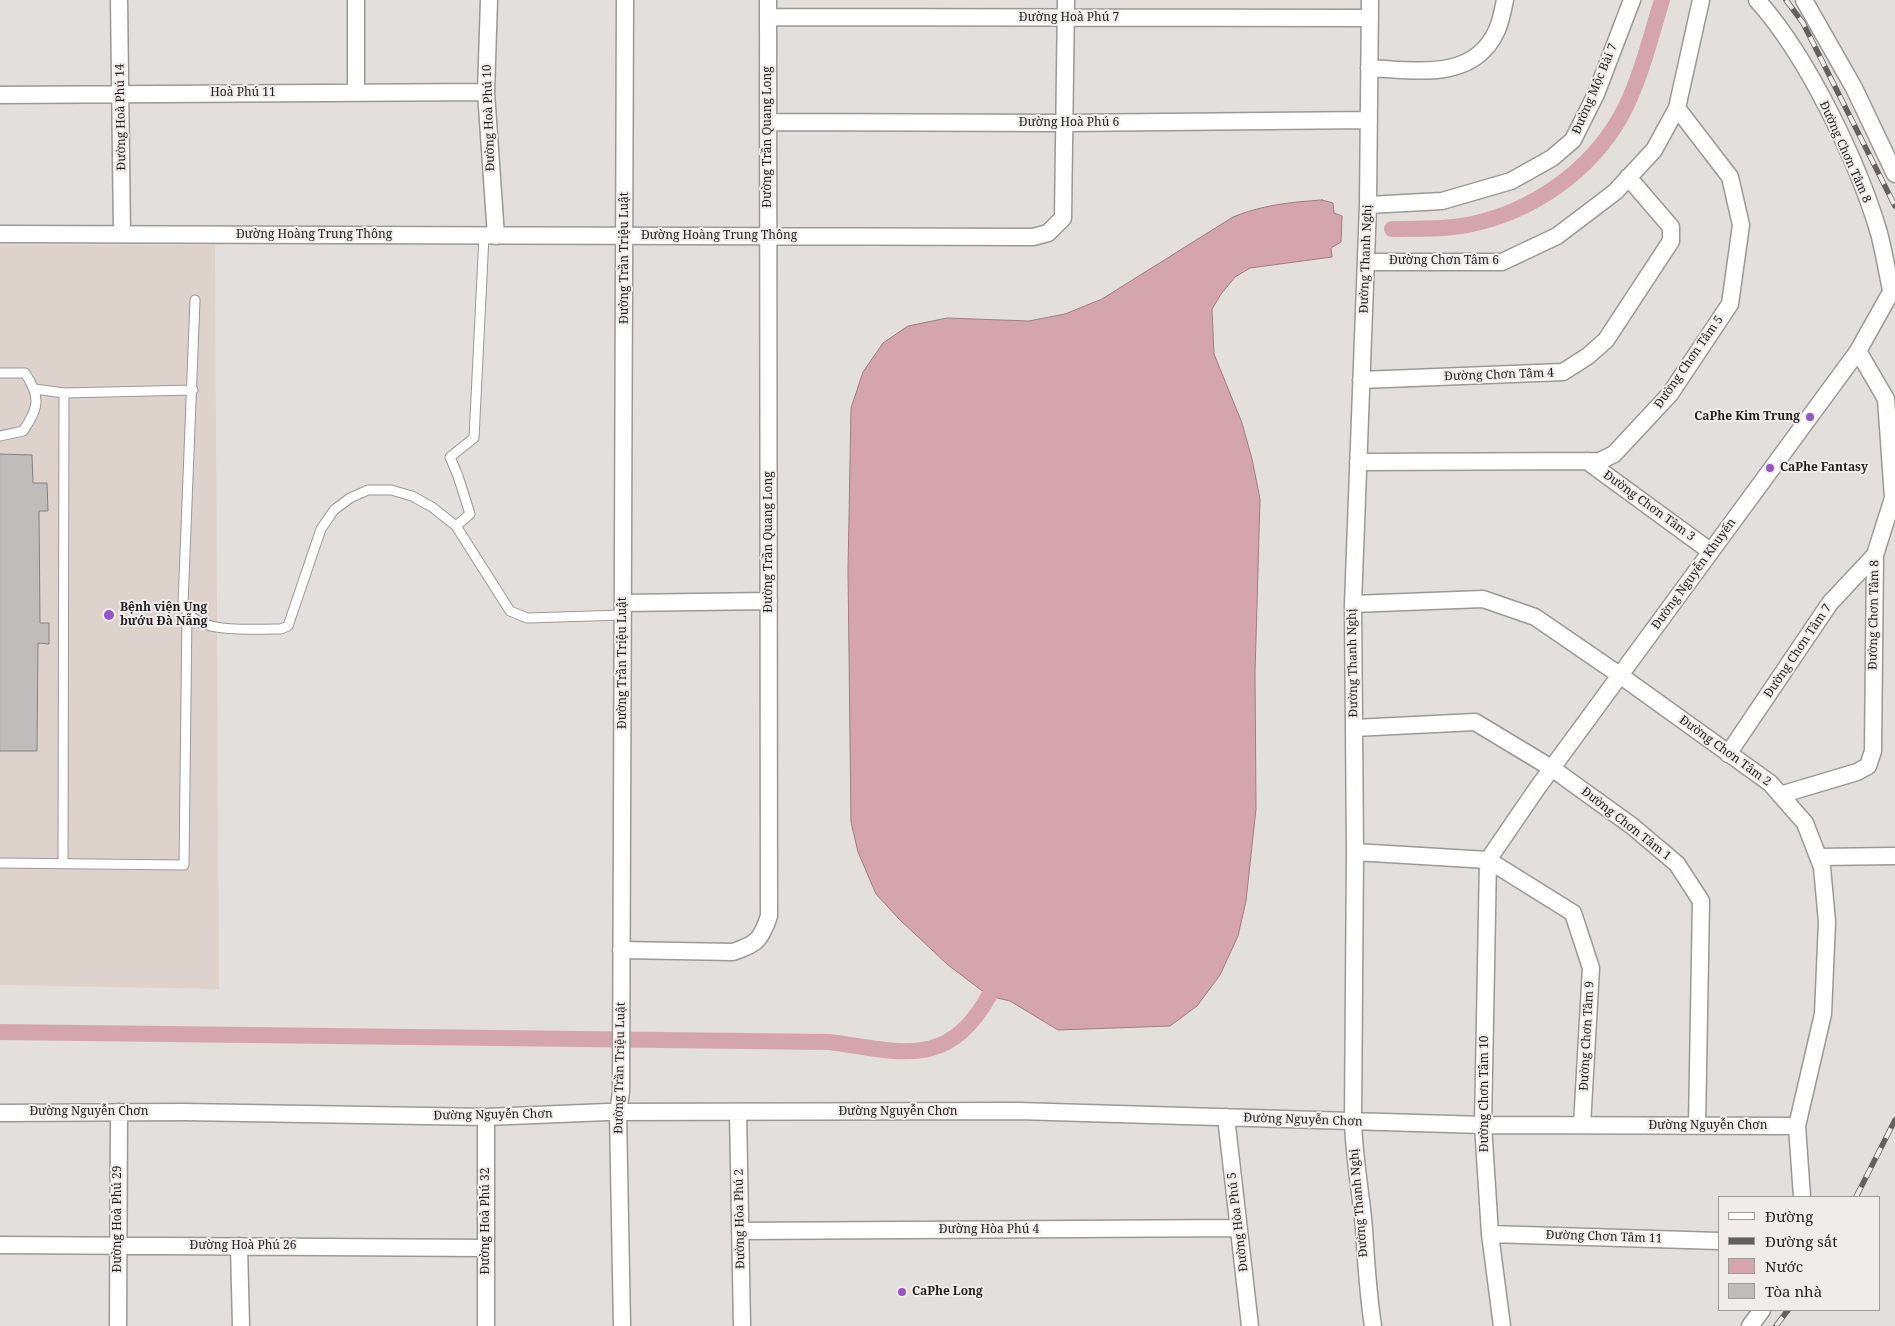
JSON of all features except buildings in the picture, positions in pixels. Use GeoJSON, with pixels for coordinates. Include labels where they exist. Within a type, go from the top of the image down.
{"type":"FeatureCollection","features":[{"type":"Feature","properties":{"kind":"street","name":"Đường Hoà Phú 14"},"geometry":{"type":"LineString","coordinates":[[119,0],[122,234]]}},
{"type":"Feature","properties":{"kind":"street"},"geometry":{"type":"LineString","coordinates":[[356,0],[356,93]]}},
{"type":"Feature","properties":{"kind":"street","name":"Đường Hoà Phú 10"},"geometry":{"type":"LineString","coordinates":[[489,0],[486,92],[490,236]]}},
{"type":"Feature","properties":{"kind":"street","name":"Đường Trần Triệu Luật"},"geometry":{"type":"LineString","coordinates":[[622,1326],[618,1112],[621,1092],[625,0]]}},
{"type":"Feature","properties":{"kind":"street","name":"Đường Trần Quang Long"},"geometry":{"type":"LineString","coordinates":[[621,950],[733,952],[748,947],[761,938],[769,916],[768,0]]}},
{"type":"Feature","properties":{"kind":"street","name":"Đường Hoàng Trung Thông"},"geometry":{"type":"LineString","coordinates":[[0,234],[1033,238],[1048,233],[1063,218],[1066,0]]}},
{"type":"Feature","properties":{"kind":"street","name":"Đường Thanh Nghị"},"geometry":{"type":"LineString","coordinates":[[1370,0],[1368,205],[1353,604],[1355,852],[1353,1121],[1364,1229],[1365,1267],[1373,1326]]}},
{"type":"Feature","properties":{"kind":"street"},"geometry":{"type":"LineString","coordinates":[[1370,68],[1431,71],[1448,70],[1461,65],[1479,54],[1490,43],[1498,29],[1505,0]]}},
{"type":"Feature","properties":{"kind":"street","name":"Đường Mộc Bài 7"},"geometry":{"type":"LineString","coordinates":[[1368,205],[1442,201],[1511,181],[1552,158],[1573,140],[1596,94],[1632,0]]}},
{"type":"Feature","properties":{"kind":"street","name":"Đường Chơn Tâm 6"},"geometry":{"type":"LineString","coordinates":[[1366,262],[1502,262],[1557,236],[1615,192],[1654,150],[1677,108],[1701,0]]}},
{"type":"Feature","properties":{"kind":"street","name":"Đường Chơn Tâm 8"},"geometry":{"type":"LineString","coordinates":[[1758,0],[1775,20],[1828,109],[1867,199],[1893,287]]}},
{"type":"Feature","properties":{"kind":"street"},"geometry":{"type":"LineString","coordinates":[[1804,0],[1854,88],[1895,174]]}},
{"type":"Feature","properties":{"kind":"street","name":"Đường Hoà Phú 7"},"geometry":{"type":"LineString","coordinates":[[768,17],[1370,18]]}},
{"type":"Feature","properties":{"kind":"street","name":"Hoà Phú 11"},"geometry":{"type":"LineString","coordinates":[[0,95],[486,92]]}},
{"type":"Feature","properties":{"kind":"street","name":"Đường Chơn Tâm 5"},"geometry":{"type":"LineString","coordinates":[[1358,462],[1600,461],[1614,454],[1639,430],[1670,394],[1730,304],[1741,225],[1730,177],[1677,108]]}},
{"type":"Feature","properties":{"kind":"street","name":"Đường Hoà Phú 6"},"geometry":{"type":"LineString","coordinates":[[768,122],[1064,123],[1369,120]]}},
{"type":"Feature","properties":{"kind":"street","name":"Đường Chơn Tâm 4"},"geometry":{"type":"LineString","coordinates":[[1361,380],[1563,372],[1588,356],[1606,340],[1671,241],[1671,226],[1628,177]]}},
{"type":"Feature","properties":{"kind":"street","name":"Đường Nguyễn Khuyến"},"geometry":{"type":"LineString","coordinates":[[1488,860],[1710,551],[1858,351],[1893,287]]}},
{"type":"Feature","properties":{"kind":"street","name":"Đường Chơn Tâm 8"},"geometry":{"type":"LineString","coordinates":[[1780,795],[1857,772],[1868,766],[1873,751],[1874,555],[1894,498],[1886,399],[1858,351]]}},
{"type":"Feature","properties":{"kind":"street","name":"Đường Chơn Tâm 3"},"geometry":{"type":"LineString","coordinates":[[1588,461],[1710,551]]}},
{"type":"Feature","properties":{"kind":"street","name":"Đường Chơn Tâm 7"},"geometry":{"type":"LineString","coordinates":[[1728,754],[1830,603],[1874,555]]}},
{"type":"Feature","properties":{"kind":"street","name":"Đường Chơn Tâm 2"},"geometry":{"type":"LineString","coordinates":[[1353,604],[1483,599],[1535,617],[1770,783],[1805,823],[1822,867],[1827,922],[1824,1014],[1797,1126],[1802,1196]]}},
{"type":"Feature","properties":{"kind":"street"},"geometry":{"type":"LineString","coordinates":[[623,609],[769,601]]}},
{"type":"Feature","properties":{"kind":"street","name":"Đường Chơn Tâm 1"},"geometry":{"type":"LineString","coordinates":[[1354,728],[1475,722],[1553,769],[1632,826],[1677,864],[1701,901],[1697,1126]]}},
{"type":"Feature","properties":{"kind":"street","name":"Đường Chơn Tâm 9"},"geometry":{"type":"LineString","coordinates":[[1355,852],[1488,860],[1573,913],[1591,968],[1582,1125]]}},
{"type":"Feature","properties":{"kind":"street"},"geometry":{"type":"LineString","coordinates":[[1818,857],[1895,856]]}},
{"type":"Feature","properties":{"kind":"street","name":"Đường Chơn Tâm 10"},"geometry":{"type":"LineString","coordinates":[[1488,860],[1483,1125],[1490,1234],[1502,1326]]}},
{"type":"Feature","properties":{"kind":"street","name":"Đường Nguyễn Chơn"},"geometry":{"type":"LineString","coordinates":[[0,1113],[118,1112],[486,1117],[618,1112],[1018,1111],[1483,1125],[1797,1126]]}},
{"type":"Feature","properties":{"kind":"street","name":"Đường Hoà Phú 29"},"geometry":{"type":"LineString","coordinates":[[118,1112],[118,1326]]}},
{"type":"Feature","properties":{"kind":"street","name":"Đường Hòa Phú 2"},"geometry":{"type":"LineString","coordinates":[[738,1112],[742,1326]]}},
{"type":"Feature","properties":{"kind":"street","name":"Đường Hoà Phú 32"},"geometry":{"type":"LineString","coordinates":[[486,1117],[486,1326]]}},
{"type":"Feature","properties":{"kind":"street","name":"Đường Hòa Phú 5"},"geometry":{"type":"LineString","coordinates":[[1226,1118],[1250,1326]]}},
{"type":"Feature","properties":{"kind":"street","name":"Đường Hòa Phú 4"},"geometry":{"type":"LineString","coordinates":[[740,1231],[1239,1228]]}},
{"type":"Feature","properties":{"kind":"street","name":"Đường Chơn Tâm 11"},"geometry":{"type":"LineString","coordinates":[[1490,1234],[1718,1241]]}},
{"type":"Feature","properties":{"kind":"street","name":"Đường Hoà Phú 26"},"geometry":{"type":"LineString","coordinates":[[0,1245],[486,1248]]}},
{"type":"Feature","properties":{"kind":"street"},"geometry":{"type":"LineString","coordinates":[[239,1246],[241,1326]]}},
{"type":"Feature","properties":{"kind":"street"},"geometry":{"type":"LineString","coordinates":[[1750,1326],[1761,1311]]}},
{"type":"Feature","properties":{"kind":"lane"},"geometry":{"type":"LineString","coordinates":[[456,526],[470,514],[450,457],[474,438],[490,236]]}},
{"type":"Feature","properties":{"kind":"lane"},"geometry":{"type":"LineString","coordinates":[[0,863],[63,862],[184,865],[186,613],[183,604],[193,390],[195,300]]}},
{"type":"Feature","properties":{"kind":"lane"},"geometry":{"type":"LineString","coordinates":[[0,373],[25,373],[35,389],[36,412],[23,431],[0,436]]}},
{"type":"Feature","properties":{"kind":"lane"},"geometry":{"type":"LineString","coordinates":[[35,389],[64,393],[193,390]]}},
{"type":"Feature","properties":{"kind":"lane"},"geometry":{"type":"LineString","coordinates":[[63,862],[64,393]]}},
{"type":"Feature","properties":{"kind":"lane"},"geometry":{"type":"LineString","coordinates":[[186,613],[201,624],[212,627],[281,629],[288,626],[321,529],[334,510],[350,498],[368,490],[391,490],[412,496],[456,526],[504,602],[518,616],[527,618],[623,609]]}},
{"type":"Feature","properties":{"kind":"shaded area","name":"Bệnh viện Ung bướu Đà Nẵng"},"geometry":{"type":"Polygon","coordinates":[[[0,245],[215,245],[219,989],[0,985],[0,245]]]}},
{"type":"Feature","properties":{"kind":"water"},"geometry":{"type":"Polygon","coordinates":[[[1322,200],[1333,203],[1334,213],[1342,216],[1341,242],[1331,248],[1332,257],[1250,268],[1235,277],[1212,309],[1214,354],[1242,423],[1260,499],[1255,673],[1256,809],[1246,901],[1238,936],[1220,975],[1197,1006],[1170,1026],[1058,1030],[1010,1001],[989,996],[948,965],[899,919],[876,894],[858,852],[851,822],[848,570],[851,408],[863,372],[883,343],[908,326],[947,318],[1029,321],[1065,314],[1102,299],[1233,217],[1277,205],[1322,200]]]}},
{"type":"Feature","properties":{"kind":"waterway"},"geometry":{"type":"LineString","coordinates":[[1392,229],[1452,227],[1494,218],[1516,210],[1537,199],[1575,172],[1592,156],[1620,118],[1644,60],[1662,0]]}},
{"type":"Feature","properties":{"kind":"waterway"},"geometry":{"type":"LineString","coordinates":[[0,1032],[829,1042],[900,1051],[920,1050],[939,1046],[956,1036],[973,1020],[989,996]]}},
{"type":"Feature","properties":{"kind":"railway"},"geometry":{"type":"LineString","coordinates":[[1786,0],[1803,23],[1895,206]]}},
{"type":"Feature","properties":{"kind":"railway"},"geometry":{"type":"LineString","coordinates":[[1857,1196],[1895,1120]]}},
{"type":"Feature","properties":{"kind":"railway"},"geometry":{"type":"LineString","coordinates":[[1776,1326],[1787,1311]]}},
{"type":"Feature","properties":{"kind":"place","name":"CaPhe Kim Trung"},"geometry":{"type":"Point","coordinates":[1810,417]}},
{"type":"Feature","properties":{"kind":"place","name":"CaPhe Fantasy"},"geometry":{"type":"Point","coordinates":[1770,468]}},
{"type":"Feature","properties":{"kind":"place","name":"Bệnh viện Ung bướu Đà Nẵng"},"geometry":{"type":"Point","coordinates":[109,615]}},
{"type":"Feature","properties":{"kind":"place","name":"CaPhe Long"},"geometry":{"type":"Point","coordinates":[902,1292]}}]}
